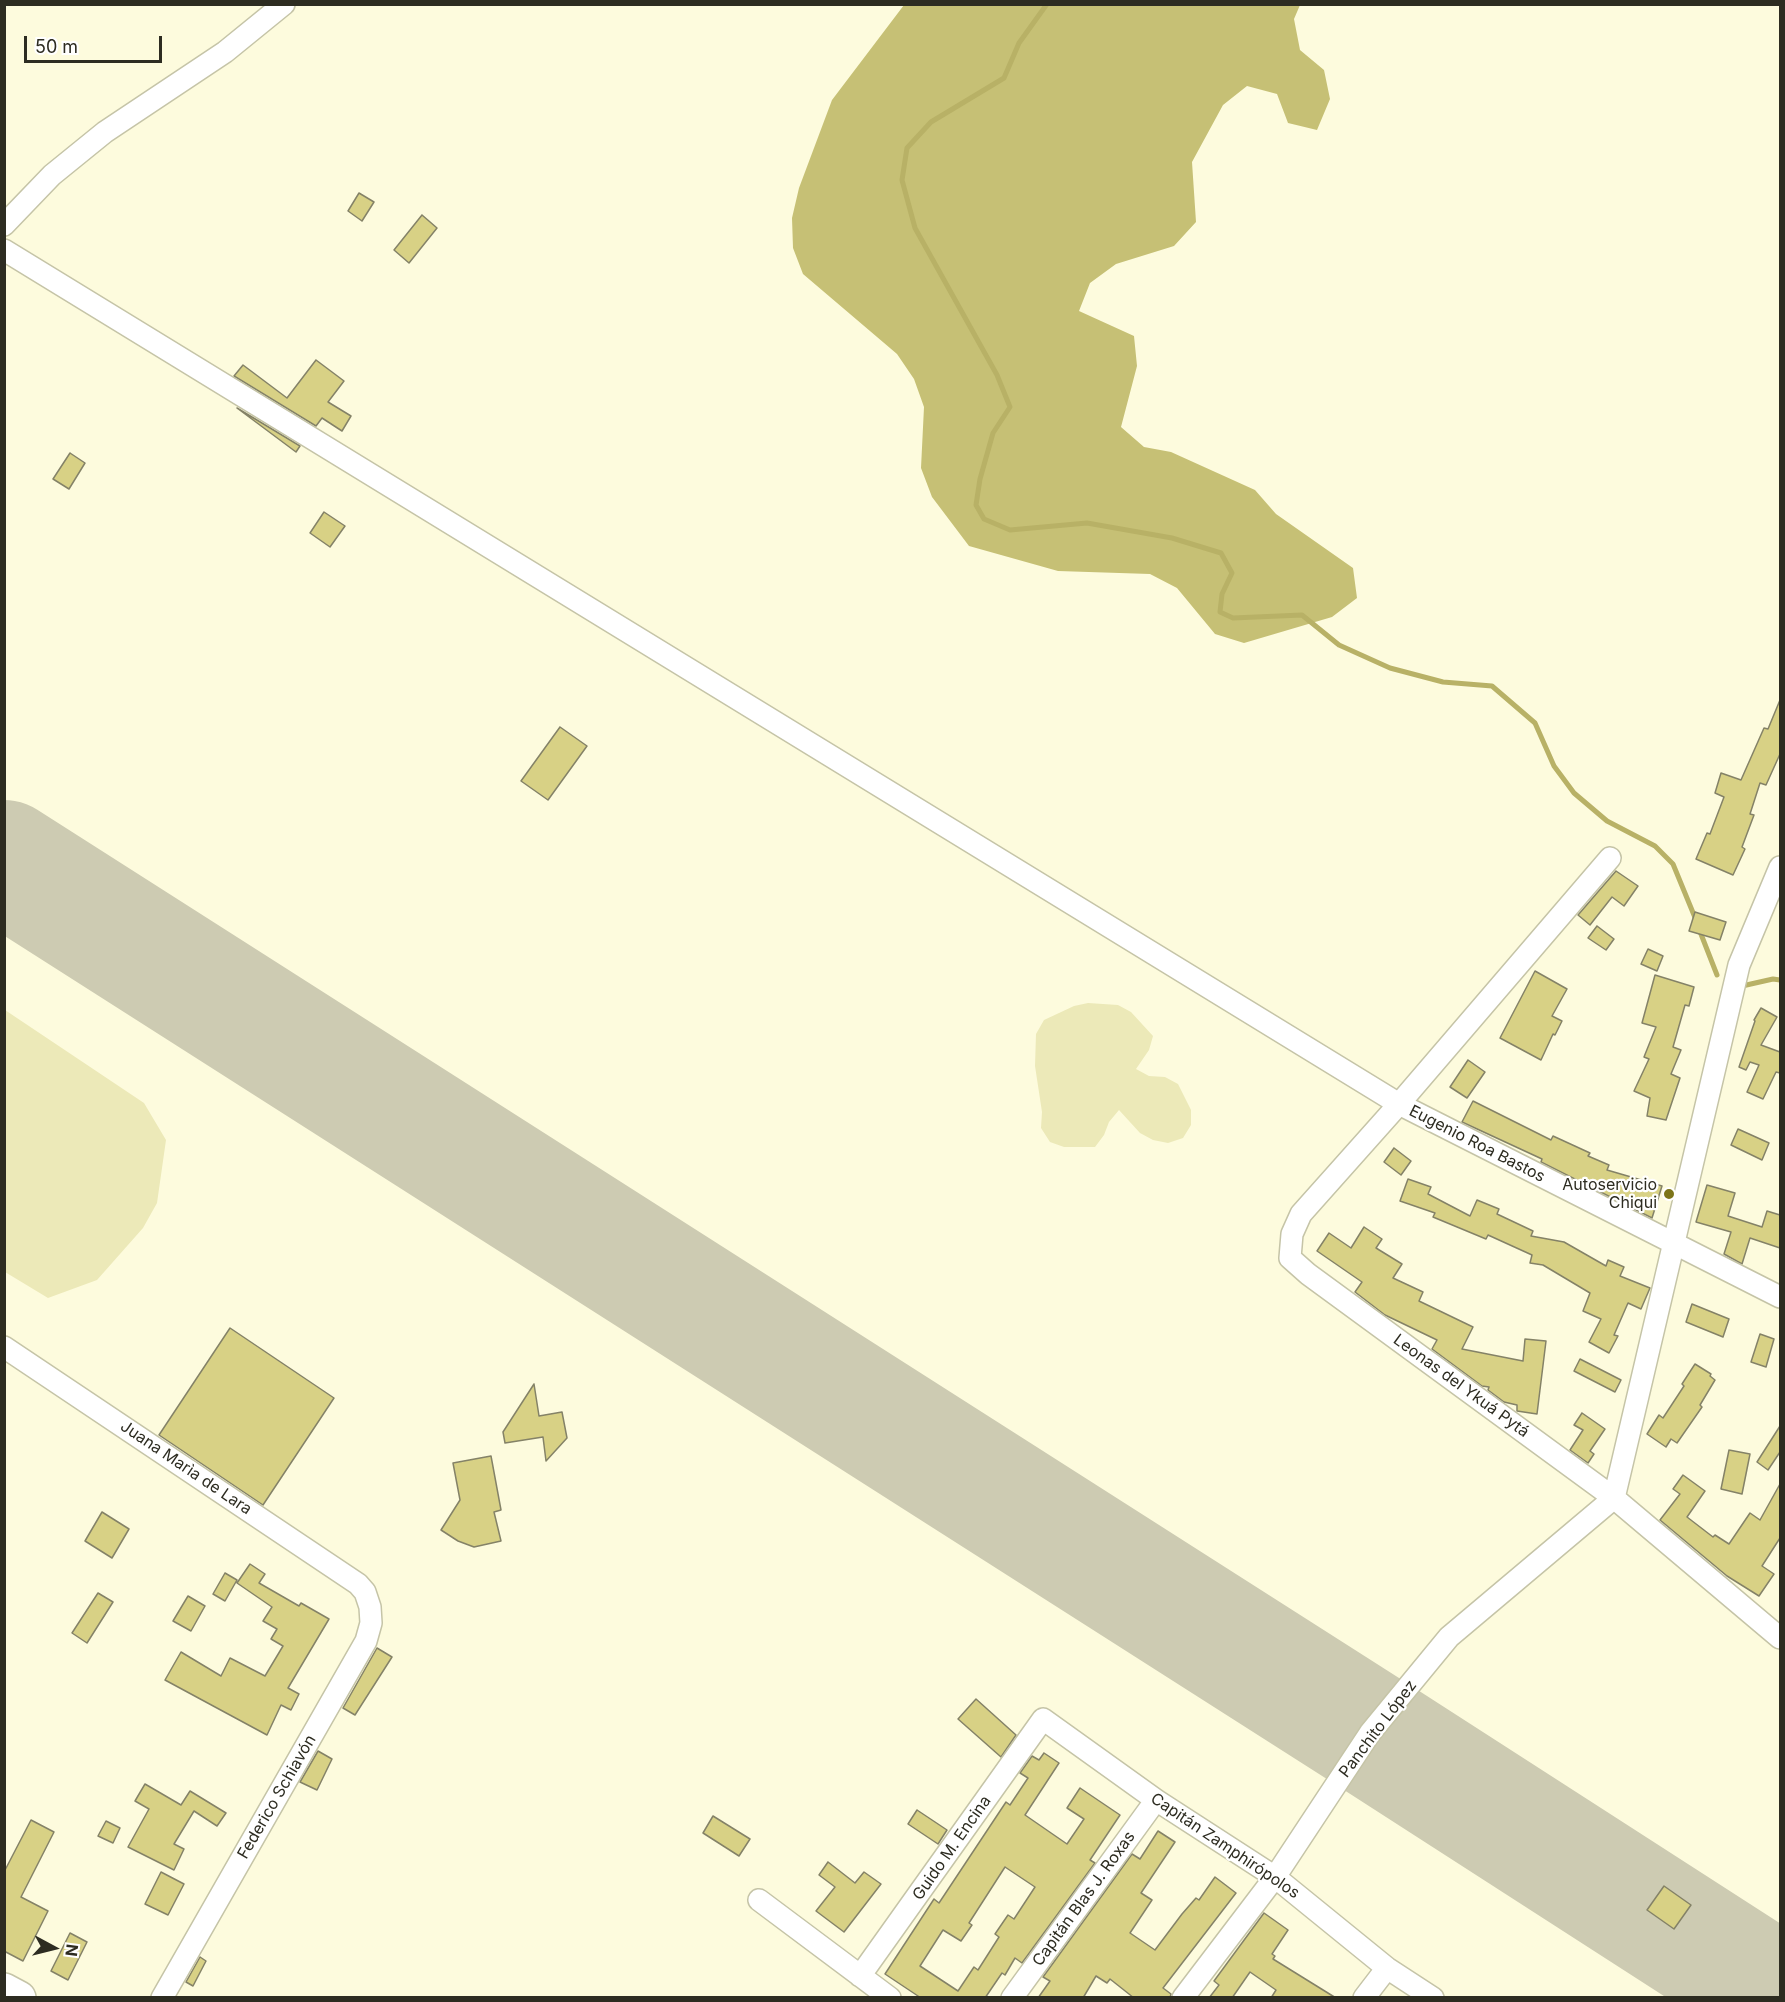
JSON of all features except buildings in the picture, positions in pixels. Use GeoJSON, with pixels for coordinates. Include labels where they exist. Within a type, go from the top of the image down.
{"type":"FeatureCollection","features":[{"type":"Feature","properties":{"kind":"main road"},"geometry":{"type":"LineString","coordinates":[[4,1990],[19,1998]]}},
{"type":"Feature","properties":{"kind":"street"},"geometry":{"type":"LineString","coordinates":[[4,225],[52,175],[105,132],[225,52],[284,4]]}},
{"type":"Feature","properties":{"kind":"street","name":"Eugenio Roa Bastos"},"geometry":{"type":"LineString","coordinates":[[4,250],[1399,1104],[1780,1297]]}},
{"type":"Feature","properties":{"kind":"street"},"geometry":{"type":"LineString","coordinates":[[1399,1104],[1610,858]]}},
{"type":"Feature","properties":{"kind":"street"},"geometry":{"type":"LineString","coordinates":[[1614,1498],[1739,965],[1776,894],[1780,867]]}},
{"type":"Feature","properties":{"kind":"street","name":"Leonas del Ykuá Pytá"},"geometry":{"type":"LineString","coordinates":[[1399,1104],[1301,1214],[1292,1234],[1290,1258],[1308,1274],[1614,1498],[1780,1638]]}},
{"type":"Feature","properties":{"kind":"street","name":"Juana Marìa de Lara"},"geometry":{"type":"LineString","coordinates":[[4,1347],[358,1584],[365,1592]]}},
{"type":"Feature","properties":{"kind":"street","name":"Panchito López"},"geometry":{"type":"LineString","coordinates":[[1183,1998],[1275,1877],[1370,1733],[1449,1637],[1614,1498]]}},
{"type":"Feature","properties":{"kind":"street","name":"Federico Schiavón"},"geometry":{"type":"LineString","coordinates":[[162,1998],[366,1641],[371,1623],[370,1607],[365,1592]]}},
{"type":"Feature","properties":{"kind":"street","name":"Capitán Zamphirópolos"},"geometry":{"type":"LineString","coordinates":[[1043,1719],[1156,1800],[1275,1877],[1388,1968],[1433,1998]]}},
{"type":"Feature","properties":{"kind":"street","name":"Guido M. Encina"},"geometry":{"type":"LineString","coordinates":[[860,1976],[1043,1719]]}},
{"type":"Feature","properties":{"kind":"street","name":"Capitán Blas J. Roxas"},"geometry":{"type":"LineString","coordinates":[[1012,1998],[1156,1800]]}},
{"type":"Feature","properties":{"kind":"street"},"geometry":{"type":"LineString","coordinates":[[759,1900],[890,1998]]}},
{"type":"Feature","properties":{"kind":"street"},"geometry":{"type":"LineString","coordinates":[[1364,1998],[1388,1968]]}},
{"type":"Feature","properties":{"kind":"shaded area"},"geometry":{"type":"Polygon","coordinates":[[[904,5],[1300,5],[1294,19],[1300,50],[1324,70],[1330,99],[1317,130],[1288,123],[1277,94],[1247,86],[1223,105],[1192,162],[1196,222],[1174,246],[1116,264],[1090,283],[1079,311],[1134,336],[1137,366],[1121,427],[1144,447],[1171,452],[1255,490],[1276,514],[1353,568],[1357,598],[1332,617],[1244,643],[1215,634],[1177,588],[1150,574],[1058,571],[969,546],[932,497],[921,468],[924,407],[914,379],[897,354],[803,274],[793,248],[792,218],[799,188],[832,100],[904,5]]]}},
{"type":"Feature","properties":{"kind":"shaded area"},"geometry":{"type":"Polygon","coordinates":[[[1088,1003],[1118,1005],[1131,1012],[1153,1036],[1149,1050],[1136,1069],[1149,1076],[1165,1077],[1178,1084],[1191,1110],[1191,1125],[1183,1138],[1168,1143],[1153,1140],[1140,1133],[1119,1110],[1109,1122],[1104,1135],[1095,1147],[1064,1147],[1050,1142],[1041,1128],[1042,1112],[1035,1066],[1036,1034],[1044,1020],[1074,1006],[1088,1003]]]}},
{"type":"Feature","properties":{"kind":"shaded area"},"geometry":{"type":"Polygon","coordinates":[[[5,1010],[144,1103],[166,1140],[157,1203],[143,1228],[97,1280],[48,1298],[5,1272],[5,1010]]]}},
{"type":"Feature","properties":{"kind":"waterway"},"geometry":{"type":"LineString","coordinates":[[1047,4],[1019,43],[1004,78],[931,122],[907,148],[902,180],[915,228],[997,375],[1010,407],[993,433],[980,479],[976,505],[984,519],[1010,530],[1087,523],[1172,538],[1221,553],[1232,573],[1222,594],[1220,612],[1233,618],[1302,615],[1339,645],[1390,668],[1443,682],[1492,686],[1535,723],[1554,766],[1574,793],[1607,821],[1655,846],[1673,864],[1696,920]]}},
{"type":"Feature","properties":{"kind":"waterway"},"geometry":{"type":"LineString","coordinates":[[1699,929],[1717,975]]}},
{"type":"Feature","properties":{"kind":"waterway"},"geometry":{"type":"LineString","coordinates":[[1742,986],[1773,979],[1780,980]]}},
{"type":"Feature","properties":{"kind":"runway"},"geometry":{"type":"LineString","coordinates":[[4,862],[1780,1997]]}},
{"type":"Feature","properties":{"kind":"place","name":"Autoservicio Chiqui"},"geometry":{"type":"Point","coordinates":[1669,1194]}}]}
